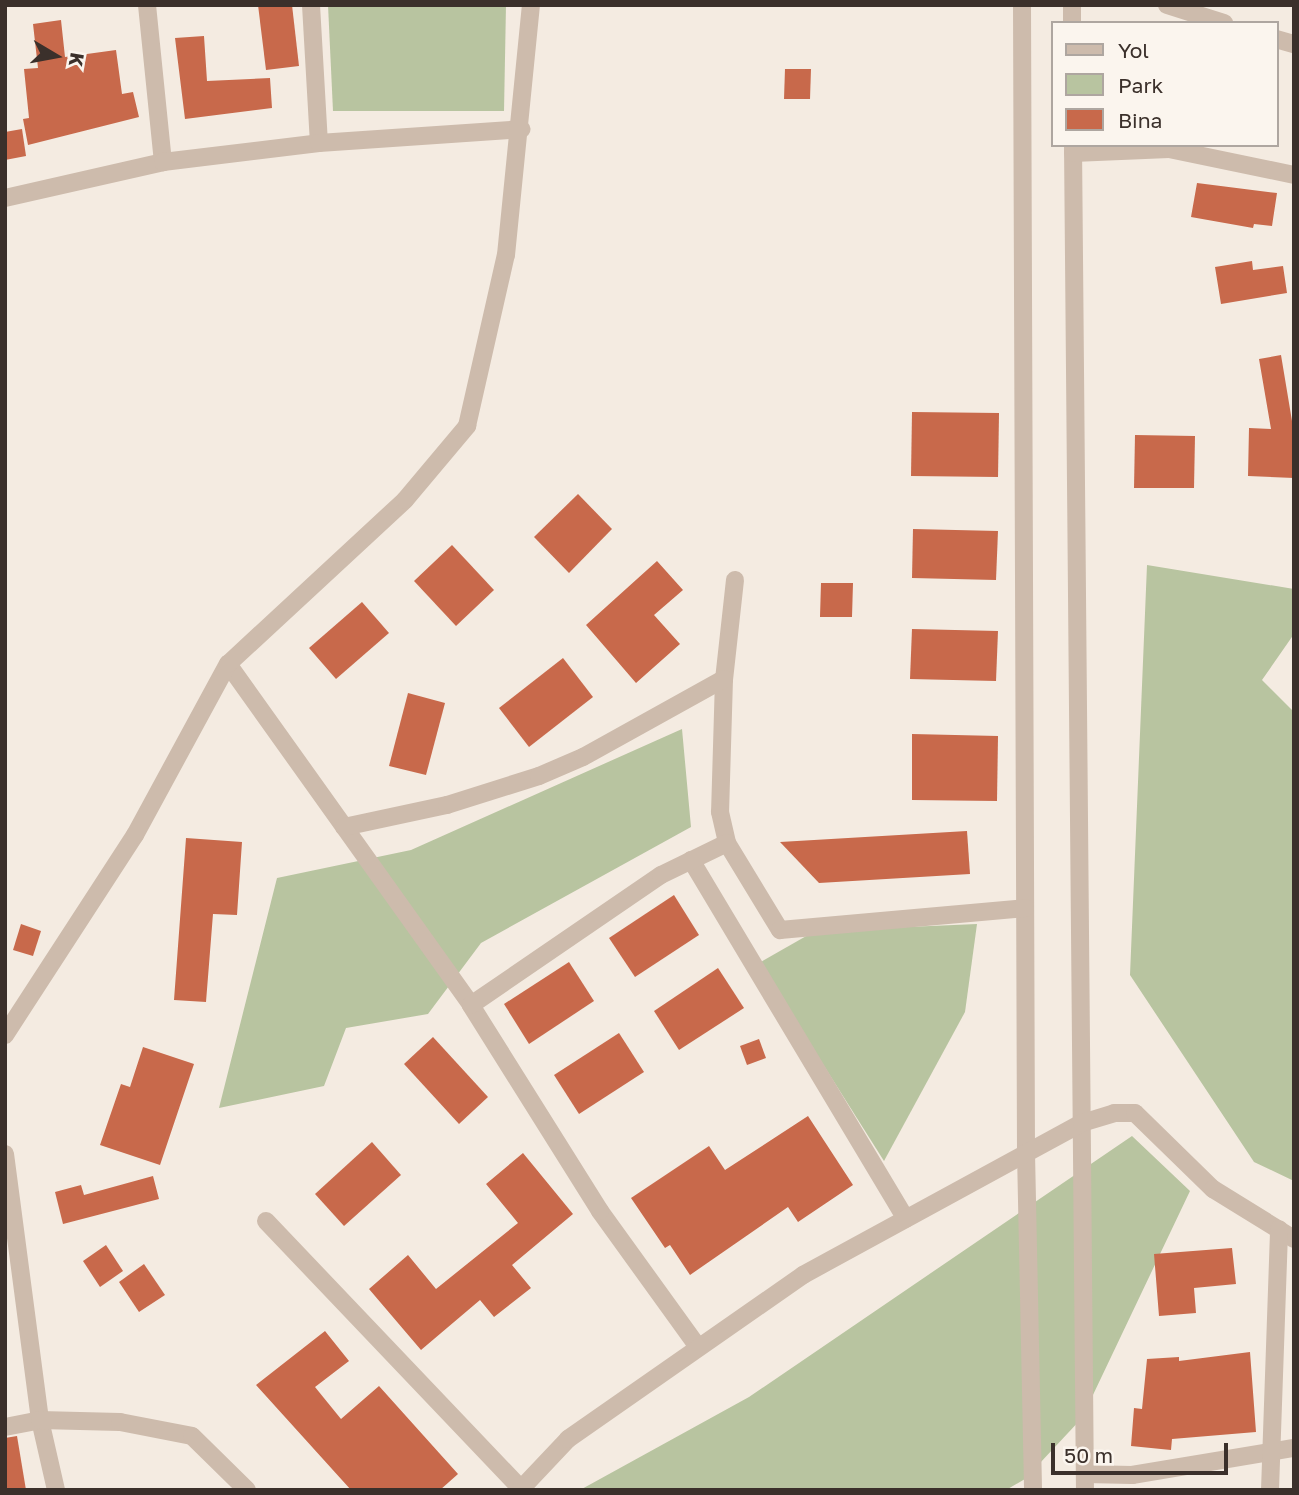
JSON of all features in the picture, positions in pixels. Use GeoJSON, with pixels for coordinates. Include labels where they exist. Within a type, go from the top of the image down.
{"type":"FeatureCollection","features":[{"type":"Feature","properties":{"kind":"street"},"geometry":{"type":"LineString","coordinates":[[147,5],[163,162]]}},
{"type":"Feature","properties":{"kind":"street"},"geometry":{"type":"LineString","coordinates":[[312,5],[320,143]]}},
{"type":"Feature","properties":{"kind":"street"},"geometry":{"type":"LineString","coordinates":[[5,1035],[135,835],[228,664],[405,500],[467,426],[506,255],[522,129],[530,5]]}},
{"type":"Feature","properties":{"kind":"street"},"geometry":{"type":"LineString","coordinates":[[1022,5],[1026,1153],[1032,1490]]}},
{"type":"Feature","properties":{"kind":"street"},"geometry":{"type":"LineString","coordinates":[[1167,5],[1218,21]]}},
{"type":"Feature","properties":{"kind":"street"},"geometry":{"type":"LineString","coordinates":[[5,198],[163,162],[320,143],[522,129]]}},
{"type":"Feature","properties":{"kind":"street"},"geometry":{"type":"LineString","coordinates":[[1294,175],[1169,149],[1073,149],[1085,1482],[1272,1454],[1294,1448]]}},
{"type":"Feature","properties":{"kind":"street"},"geometry":{"type":"LineString","coordinates":[[735,580],[724,679],[720,812],[727,842],[780,930],[1025,908]]}},
{"type":"Feature","properties":{"kind":"street"},"geometry":{"type":"LineString","coordinates":[[228,664],[471,1005],[600,1211],[698,1347]]}},
{"type":"Feature","properties":{"kind":"street"},"geometry":{"type":"LineString","coordinates":[[344,827],[447,805],[540,776],[583,757],[724,679]]}},
{"type":"Feature","properties":{"kind":"street"},"geometry":{"type":"LineString","coordinates":[[471,1005],[562,940],[691,860],[727,842]]}},
{"type":"Feature","properties":{"kind":"street"},"geometry":{"type":"LineString","coordinates":[[691,860],[906,1219]]}},
{"type":"Feature","properties":{"kind":"street"},"geometry":{"type":"LineString","coordinates":[[266,1221],[520,1489],[568,1439],[803,1275],[1082,1123],[1114,1113],[1135,1113],[1213,1189],[1286,1234],[1270,1490]]}},
{"type":"Feature","properties":{"kind":"street"},"geometry":{"type":"LineString","coordinates":[[5,1154],[40,1420],[56,1490]]}},
{"type":"Feature","properties":{"kind":"street"},"geometry":{"type":"LineString","coordinates":[[5,1427],[40,1420],[120,1422],[191,1436],[247,1490]]}},
{"type":"Feature","properties":{"kind":"green space"},"geometry":{"type":"Polygon","coordinates":[[[328,5],[506,5],[504,111],[333,111],[328,5]]]}},
{"type":"Feature","properties":{"kind":"green space"},"geometry":{"type":"Polygon","coordinates":[[[1147,565],[1294,589],[1294,634],[1262,680],[1294,712],[1294,1181],[1254,1162],[1130,975],[1147,565]]]}},
{"type":"Feature","properties":{"kind":"green space"},"geometry":{"type":"Polygon","coordinates":[[[682,729],[691,827],[481,943],[428,1014],[346,1028],[324,1086],[219,1108],[277,878],[411,850],[682,729]]]}},
{"type":"Feature","properties":{"kind":"green space"},"geometry":{"type":"Polygon","coordinates":[[[977,924],[965,1012],[884,1161],[759,963],[815,931],[977,924]]]}},
{"type":"Feature","properties":{"kind":"green space"},"geometry":{"type":"Polygon","coordinates":[[[1132,1136],[1190,1191],[1082,1418],[1025,1479],[1006,1490],[580,1490],[749,1397],[1132,1136]]]}},
{"type":"Feature","properties":{"kind":"building"},"geometry":{"type":"Polygon","coordinates":[[[258,5],[292,5],[299,66],[266,70],[258,5]]]}},
{"type":"Feature","properties":{"kind":"building"},"geometry":{"type":"Polygon","coordinates":[[[61,20],[65,57],[116,50],[122,94],[133,92],[139,117],[28,145],[23,119],[29,118],[24,69],[38,68],[33,24],[61,20]]]}},
{"type":"Feature","properties":{"kind":"building"},"geometry":{"type":"Polygon","coordinates":[[[204,36],[207,81],[270,78],[272,108],[185,119],[175,38],[204,36]]]}},
{"type":"Feature","properties":{"kind":"building"},"geometry":{"type":"Polygon","coordinates":[[[785,69],[811,69],[810,99],[784,99],[785,69]]]}},
{"type":"Feature","properties":{"kind":"building"},"geometry":{"type":"Polygon","coordinates":[[[22,129],[26,156],[5,160],[5,132],[22,129]]]}},
{"type":"Feature","properties":{"kind":"building"},"geometry":{"type":"Polygon","coordinates":[[[1197,183],[1277,193],[1272,226],[1254,224],[1253,228],[1191,217],[1197,183]]]}},
{"type":"Feature","properties":{"kind":"building"},"geometry":{"type":"Polygon","coordinates":[[[1252,261],[1253,270],[1283,266],[1287,293],[1221,304],[1215,267],[1252,261]]]}},
{"type":"Feature","properties":{"kind":"building"},"geometry":{"type":"Polygon","coordinates":[[[1281,355],[1294,433],[1294,478],[1248,476],[1249,428],[1271,429],[1259,359],[1281,355]]]}},
{"type":"Feature","properties":{"kind":"building"},"geometry":{"type":"Polygon","coordinates":[[[912,412],[999,413],[998,477],[911,476],[912,412]]]}},
{"type":"Feature","properties":{"kind":"building"},"geometry":{"type":"Polygon","coordinates":[[[1135,435],[1195,436],[1194,488],[1134,488],[1135,435]]]}},
{"type":"Feature","properties":{"kind":"building"},"geometry":{"type":"Polygon","coordinates":[[[578,494],[612,529],[569,573],[534,537],[578,494]]]}},
{"type":"Feature","properties":{"kind":"building"},"geometry":{"type":"Polygon","coordinates":[[[913,529],[998,531],[996,580],[912,578],[913,529]]]}},
{"type":"Feature","properties":{"kind":"building"},"geometry":{"type":"Polygon","coordinates":[[[452,545],[494,590],[456,626],[414,581],[452,545]]]}},
{"type":"Feature","properties":{"kind":"building"},"geometry":{"type":"Polygon","coordinates":[[[657,561],[683,590],[654,615],[680,644],[636,683],[586,625],[657,561]]]}},
{"type":"Feature","properties":{"kind":"building"},"geometry":{"type":"Polygon","coordinates":[[[821,583],[853,583],[852,617],[820,617],[821,583]]]}},
{"type":"Feature","properties":{"kind":"building"},"geometry":{"type":"Polygon","coordinates":[[[362,602],[389,633],[336,679],[309,648],[362,602]]]}},
{"type":"Feature","properties":{"kind":"building"},"geometry":{"type":"Polygon","coordinates":[[[912,629],[998,631],[996,681],[910,679],[912,629]]]}},
{"type":"Feature","properties":{"kind":"building"},"geometry":{"type":"Polygon","coordinates":[[[563,658],[593,697],[529,747],[499,708],[563,658]]]}},
{"type":"Feature","properties":{"kind":"building"},"geometry":{"type":"Polygon","coordinates":[[[408,693],[445,703],[426,775],[389,766],[408,693]]]}},
{"type":"Feature","properties":{"kind":"building"},"geometry":{"type":"Polygon","coordinates":[[[912,734],[998,736],[997,801],[912,800],[912,734]]]}},
{"type":"Feature","properties":{"kind":"building"},"geometry":{"type":"Polygon","coordinates":[[[967,831],[970,874],[819,883],[780,842],[967,831]]]}},
{"type":"Feature","properties":{"kind":"building"},"geometry":{"type":"Polygon","coordinates":[[[186,838],[242,842],[237,915],[213,914],[206,1002],[174,1000],[186,838]]]}},
{"type":"Feature","properties":{"kind":"building"},"geometry":{"type":"Polygon","coordinates":[[[674,895],[699,935],[635,977],[609,938],[674,895]]]}},
{"type":"Feature","properties":{"kind":"building"},"geometry":{"type":"Polygon","coordinates":[[[21,924],[41,931],[33,956],[13,950],[21,924]]]}},
{"type":"Feature","properties":{"kind":"building"},"geometry":{"type":"Polygon","coordinates":[[[569,962],[594,1001],[529,1044],[504,1004],[569,962]]]}},
{"type":"Feature","properties":{"kind":"building"},"geometry":{"type":"Polygon","coordinates":[[[718,968],[744,1008],[679,1050],[654,1011],[718,968]]]}},
{"type":"Feature","properties":{"kind":"building"},"geometry":{"type":"Polygon","coordinates":[[[619,1033],[644,1072],[579,1114],[554,1075],[619,1033]]]}},
{"type":"Feature","properties":{"kind":"building"},"geometry":{"type":"Polygon","coordinates":[[[433,1037],[488,1097],[459,1124],[404,1064],[433,1037]]]}},
{"type":"Feature","properties":{"kind":"building"},"geometry":{"type":"Polygon","coordinates":[[[759,1039],[766,1058],[747,1065],[740,1046],[759,1039]]]}},
{"type":"Feature","properties":{"kind":"building"},"geometry":{"type":"Polygon","coordinates":[[[143,1047],[194,1064],[160,1165],[100,1145],[121,1084],[130,1087],[143,1047]]]}},
{"type":"Feature","properties":{"kind":"building"},"geometry":{"type":"Polygon","coordinates":[[[808,1116],[853,1185],[798,1222],[788,1207],[690,1275],[670,1245],[665,1248],[631,1198],[709,1146],[725,1170],[808,1116]]]}},
{"type":"Feature","properties":{"kind":"building"},"geometry":{"type":"Polygon","coordinates":[[[372,1142],[401,1175],[344,1226],[315,1194],[372,1142]]]}},
{"type":"Feature","properties":{"kind":"building"},"geometry":{"type":"Polygon","coordinates":[[[523,1153],[573,1214],[512,1265],[531,1288],[494,1317],[480,1300],[421,1350],[369,1289],[408,1255],[436,1289],[518,1223],[486,1184],[523,1153]]]}},
{"type":"Feature","properties":{"kind":"building"},"geometry":{"type":"Polygon","coordinates":[[[153,1176],[159,1199],[63,1224],[55,1192],[81,1185],[84,1195],[153,1176]]]}},
{"type":"Feature","properties":{"kind":"building"},"geometry":{"type":"Polygon","coordinates":[[[106,1245],[123,1271],[100,1287],[83,1261],[106,1245]]]}},
{"type":"Feature","properties":{"kind":"building"},"geometry":{"type":"Polygon","coordinates":[[[1232,1248],[1236,1284],[1194,1288],[1196,1313],[1159,1316],[1154,1254],[1232,1248]]]}},
{"type":"Feature","properties":{"kind":"building"},"geometry":{"type":"Polygon","coordinates":[[[144,1264],[165,1295],[139,1312],[119,1282],[144,1264]]]}},
{"type":"Feature","properties":{"kind":"building"},"geometry":{"type":"Polygon","coordinates":[[[325,1331],[349,1361],[315,1387],[341,1419],[379,1386],[458,1474],[440,1490],[351,1490],[256,1385],[325,1331]]]}},
{"type":"Feature","properties":{"kind":"building"},"geometry":{"type":"Polygon","coordinates":[[[1250,1352],[1256,1432],[1172,1439],[1171,1450],[1131,1446],[1134,1408],[1142,1409],[1147,1359],[1179,1357],[1179,1361],[1250,1352]]]}},
{"type":"Feature","properties":{"kind":"building"},"geometry":{"type":"Polygon","coordinates":[[[17,1436],[26,1490],[5,1490],[5,1438],[17,1436]]]}}]}
